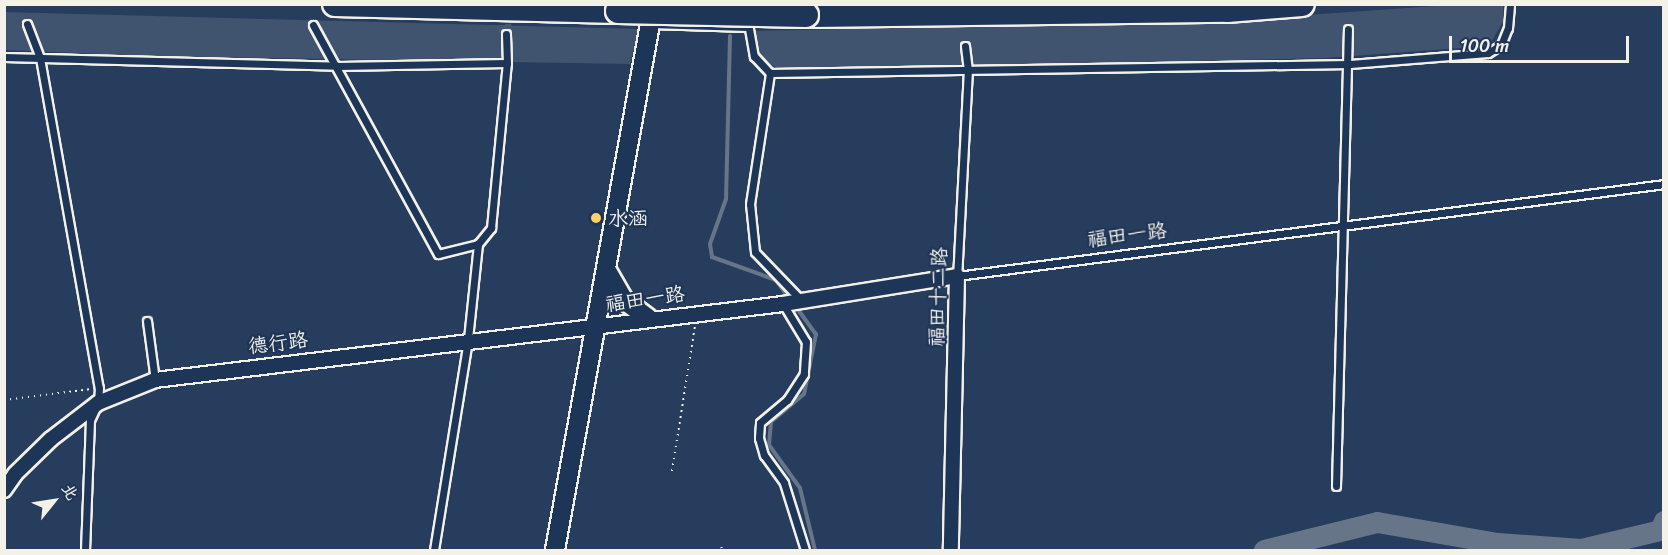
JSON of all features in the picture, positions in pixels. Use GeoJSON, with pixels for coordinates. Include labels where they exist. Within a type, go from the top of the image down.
{"type":"FeatureCollection","features":[{"type":"Feature","properties":{"kind":"highway"},"geometry":{"type":"LineString","coordinates":[[335,4],[806,15],[1227,10],[1302,4]]}},
{"type":"Feature","properties":{"kind":"main road"},"geometry":{"type":"LineString","coordinates":[[555,550],[650,24]]}},
{"type":"Feature","properties":{"kind":"main road"},"geometry":{"type":"LineString","coordinates":[[606,269],[624,300],[648,318]]}},
{"type":"Feature","properties":{"kind":"street","name":"福田一路"},"geometry":{"type":"LineString","coordinates":[[596,325],[697,311],[783,304],[957,276]]}},
{"type":"Feature","properties":{"kind":"street","name":"福田十二路"},"geometry":{"type":"LineString","coordinates":[[951,550],[957,276]]}},
{"type":"Feature","properties":{"kind":"street","name":"德行路"},"geometry":{"type":"LineString","coordinates":[[4,490],[15,474],[51,439],[98,403],[155,380],[468,339],[596,325]]}},
{"type":"Feature","properties":{"kind":"lane"},"geometry":{"type":"LineString","coordinates":[[751,4],[747,27],[754,56],[770,73],[1350,63],[1488,54],[1501,45],[1508,28],[1510,4]]}},
{"type":"Feature","properties":{"kind":"lane"},"geometry":{"type":"LineString","coordinates":[[27,24],[40,58],[99,388],[98,403],[90,420],[85,550]]}},
{"type":"Feature","properties":{"kind":"lane"},"geometry":{"type":"LineString","coordinates":[[650,24],[747,27]]}},
{"type":"Feature","properties":{"kind":"lane"},"geometry":{"type":"LineString","coordinates":[[313,25],[338,66],[438,255],[478,244]]}},
{"type":"Feature","properties":{"kind":"lane"},"geometry":{"type":"LineString","coordinates":[[1336,486],[1350,63],[1348,29]]}},
{"type":"Feature","properties":{"kind":"lane"},"geometry":{"type":"LineString","coordinates":[[434,550],[468,339],[478,244],[491,228],[507,63],[506,34]]}},
{"type":"Feature","properties":{"kind":"lane","name":"福田十二路"},"geometry":{"type":"LineString","coordinates":[[957,276],[968,69],[965,46]]}},
{"type":"Feature","properties":{"kind":"lane"},"geometry":{"type":"LineString","coordinates":[[4,57],[338,66],[507,63]]}},
{"type":"Feature","properties":{"kind":"lane"},"geometry":{"type":"LineString","coordinates":[[770,73],[750,204],[755,252],[801,300]]}},
{"type":"Feature","properties":{"kind":"lane","name":"福田一路"},"geometry":{"type":"LineString","coordinates":[[957,276],[1344,228],[1664,184]]}},
{"type":"Feature","properties":{"kind":"lane"},"geometry":{"type":"LineString","coordinates":[[783,304],[806,342],[804,374],[787,400],[760,423],[759,438],[764,455],[784,483],[805,550]]}},
{"type":"Feature","properties":{"kind":"lane"},"geometry":{"type":"LineString","coordinates":[[147,321],[155,380]]}},
{"type":"Feature","properties":{"kind":"path"},"geometry":{"type":"LineString","coordinates":[[672,471],[697,311]]}},
{"type":"Feature","properties":{"kind":"path"},"geometry":{"type":"LineString","coordinates":[[4,400],[99,388]]}},
{"type":"Feature","properties":{"kind":"shaded area"},"geometry":{"type":"Polygon","coordinates":[[[1450,5],[1503,5],[1504,20],[1489,46],[1325,58],[779,70],[760,56],[752,31],[1221,21],[1450,5]]]}},
{"type":"Feature","properties":{"kind":"shaded area"},"geometry":{"type":"Polygon","coordinates":[[[5,12],[639,29],[630,64],[151,56],[5,50],[5,12]]]}},
{"type":"Feature","properties":{"kind":"waterway"},"geometry":{"type":"LineString","coordinates":[[730,36],[726,199],[710,244],[712,257],[776,280],[785,293]]}},
{"type":"Feature","properties":{"kind":"waterway"},"geometry":{"type":"LineString","coordinates":[[799,311],[816,334],[804,394],[771,422],[769,445],[800,488],[815,550]]}},
{"type":"Feature","properties":{"kind":"waterway"},"geometry":{"type":"LineString","coordinates":[[1264,550],[1377,522],[1497,543],[1581,549],[1660,530],[1664,521]]}},
{"type":"Feature","properties":{"kind":"tunnel"},"geometry":{"type":"LineString","coordinates":[[500,4],[506,34]]}},
{"type":"Feature","properties":{"kind":"place","name":"水涵"},"geometry":{"type":"Point","coordinates":[596,218]}}]}
